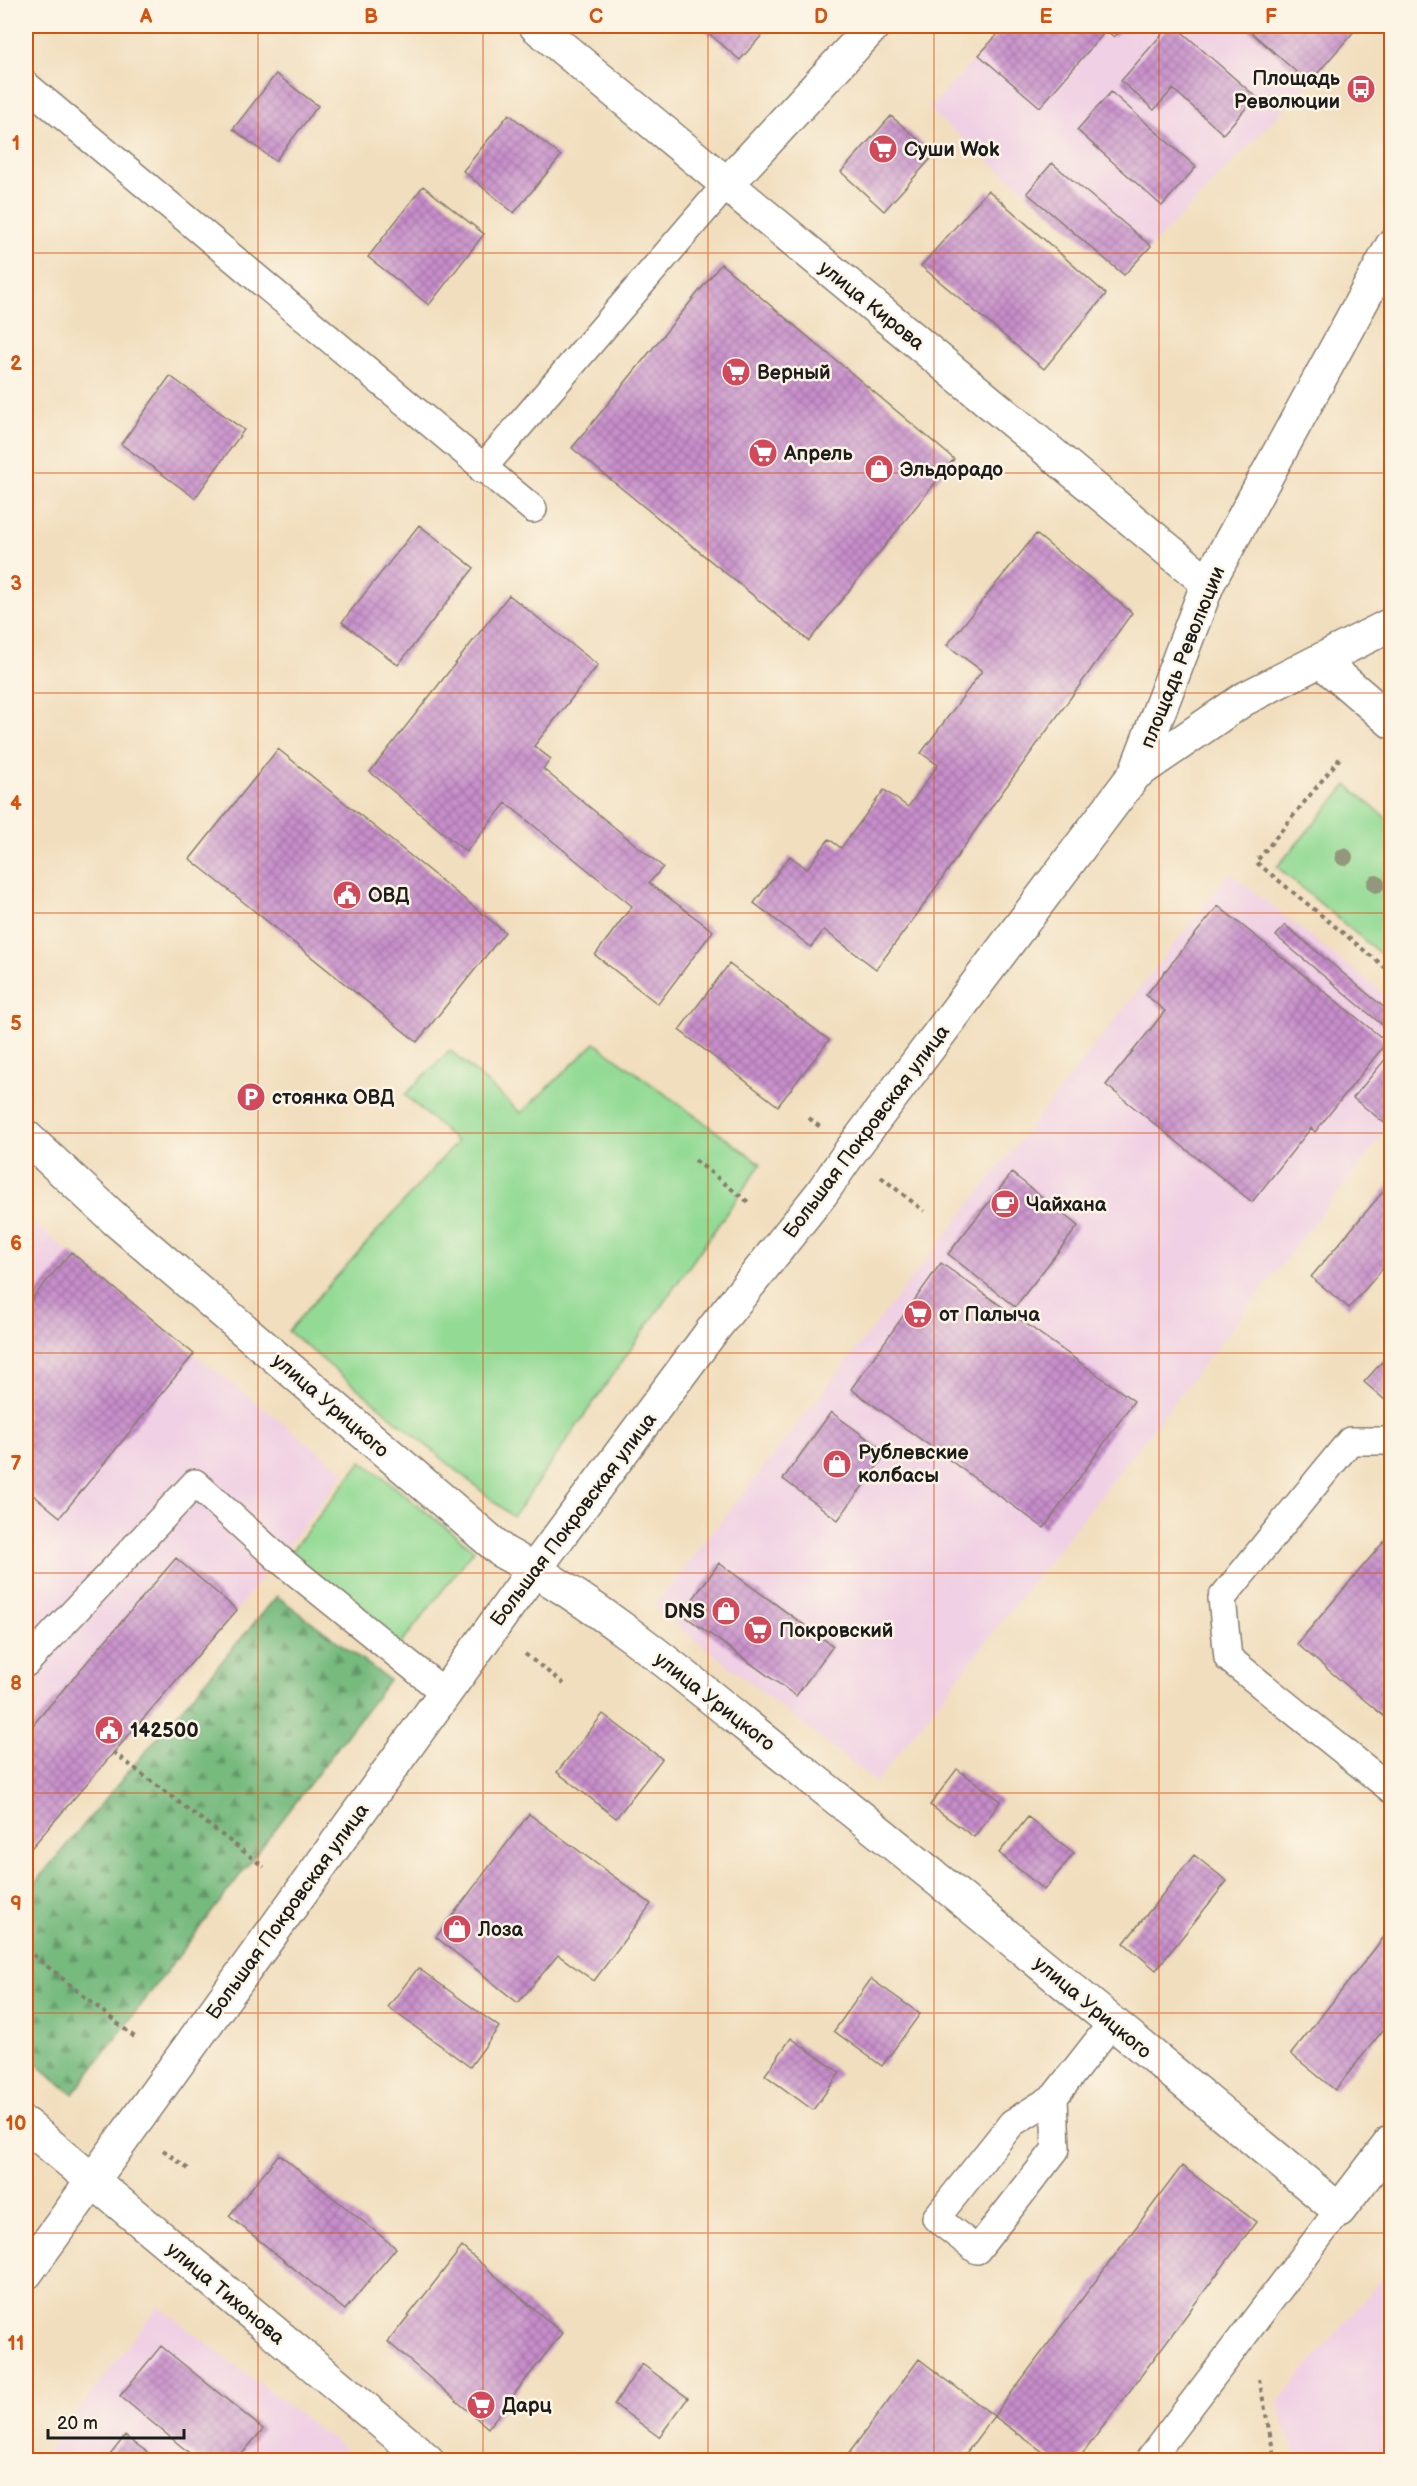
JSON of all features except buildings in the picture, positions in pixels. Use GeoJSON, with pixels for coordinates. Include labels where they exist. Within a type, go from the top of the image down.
{"type":"FeatureCollection","features":[{"type":"Feature","properties":{"kind":"street","name":"улица Кирова"},"geometry":{"type":"LineString","coordinates":[[536,26],[1208,583]]}},
{"type":"Feature","properties":{"kind":"street"},"geometry":{"type":"LineString","coordinates":[[726,185],[873,26]]}},
{"type":"Feature","properties":{"kind":"street","name":"площадь Революции"},"geometry":{"type":"LineString","coordinates":[[1134,774],[1208,583],[1392,246]]}},
{"type":"Feature","properties":{"kind":"street","name":"площадь Революции"},"geometry":{"type":"LineString","coordinates":[[1134,774],[1244,699],[1392,624]]}},
{"type":"Feature","properties":{"kind":"street"},"geometry":{"type":"LineString","coordinates":[[1321,661],[1392,722]]}},
{"type":"Feature","properties":{"kind":"street","name":"Большая Покровская улица"},"geometry":{"type":"LineString","coordinates":[[26,2273],[534,1569],[715,1327],[821,1194],[850,1152],[1134,774]]}},
{"type":"Feature","properties":{"kind":"street","name":"улица Урицкого"},"geometry":{"type":"LineString","coordinates":[[26,1137],[116,1220],[503,1552],[534,1569],[612,1620],[908,1854],[1339,2210]]}},
{"type":"Feature","properties":{"kind":"street","name":"улица Тихонова"},"geometry":{"type":"LineString","coordinates":[[26,2125],[427,2460]]}},
{"type":"Feature","properties":{"kind":"street"},"geometry":{"type":"LineString","coordinates":[[1339,2210],[1392,2141]]}},
{"type":"Feature","properties":{"kind":"lane"},"geometry":{"type":"LineString","coordinates":[[26,85],[533,510]]}},
{"type":"Feature","properties":{"kind":"lane"},"geometry":{"type":"LineString","coordinates":[[483,469],[726,185]]}},
{"type":"Feature","properties":{"kind":"lane"},"geometry":{"type":"LineString","coordinates":[[1392,1441],[1350,1441],[1222,1598],[1228,1658],[1392,1790]]}},
{"type":"Feature","properties":{"kind":"lane"},"geometry":{"type":"LineString","coordinates":[[26,1663],[195,1483],[278,1558],[445,1694]]}},
{"type":"Feature","properties":{"kind":"lane"},"geometry":{"type":"LineString","coordinates":[[1053,2097],[1056,2149],[977,2250],[936,2218],[1012,2123],[1053,2097],[1112,2023]]}},
{"type":"Feature","properties":{"kind":"lane"},"geometry":{"type":"LineString","coordinates":[[1149,2460],[1339,2210]]}},
{"type":"Feature","properties":{"kind":"path"},"geometry":{"type":"LineString","coordinates":[[1340,758],[1256,862],[1392,974]]}},
{"type":"Feature","properties":{"kind":"path"},"geometry":{"type":"LineString","coordinates":[[695,1160],[747,1202]]}},
{"type":"Feature","properties":{"kind":"path"},"geometry":{"type":"LineString","coordinates":[[113,1752],[264,1867]]}},
{"type":"Feature","properties":{"kind":"path"},"geometry":{"type":"LineString","coordinates":[[26,1949],[137,2039]]}},
{"type":"Feature","properties":{"kind":"path"},"geometry":{"type":"LineString","coordinates":[[1249,2329],[1275,2460]]}},
{"type":"Feature","properties":{"kind":"shaded area"},"geometry":{"type":"Polygon","coordinates":[[[1125,26],[1243,26],[1309,83],[1124,275],[928,109],[979,55],[1040,106],[1102,35],[1114,37],[1125,26]]]}},
{"type":"Feature","properties":{"kind":"shaded area"},"geometry":{"type":"Polygon","coordinates":[[[1230,873],[1391,1000],[1391,1125],[876,1782],[654,1607],[1230,873]]]}},
{"type":"Feature","properties":{"kind":"shaded area"},"geometry":{"type":"Polygon","coordinates":[[[26,1217],[194,1354],[345,1472],[237,1610],[26,1854],[26,1217]]]}},
{"type":"Feature","properties":{"kind":"shaded area"},"geometry":{"type":"Polygon","coordinates":[[[1391,2268],[1391,2460],[1297,2460],[1277,2403],[1391,2268]]]}},
{"type":"Feature","properties":{"kind":"shaded area"},"geometry":{"type":"Polygon","coordinates":[[[158,2306],[359,2460],[41,2460],[158,2306]]]}},
{"type":"Feature","properties":{"kind":"green space"},"geometry":{"type":"Polygon","coordinates":[[[1347,785],[1391,822],[1391,963],[1277,867],[1347,785]]]}},
{"type":"Feature","properties":{"kind":"green space"},"geometry":{"type":"Polygon","coordinates":[[[595,1043],[761,1164],[513,1517],[288,1331],[457,1142],[405,1095],[450,1050],[521,1113],[595,1043]]]}},
{"type":"Feature","properties":{"kind":"green space"},"geometry":{"type":"Polygon","coordinates":[[[362,1461],[474,1550],[397,1649],[285,1559],[362,1461]]]}},
{"type":"Feature","properties":{"kind":"green space"},"geometry":{"type":"Polygon","coordinates":[[[277,1596],[389,1680],[73,2094],[26,2056],[26,1893],[277,1596]]]}},
{"type":"Feature","properties":{"kind":"place","name":"Площадь Революции"},"geometry":{"type":"Point","coordinates":[1361,89]}},
{"type":"Feature","properties":{"kind":"place","name":"Суши Wok"},"geometry":{"type":"Point","coordinates":[883,149]}},
{"type":"Feature","properties":{"kind":"place","name":"Верный"},"geometry":{"type":"Point","coordinates":[736,372]}},
{"type":"Feature","properties":{"kind":"place","name":"Апрель"},"geometry":{"type":"Point","coordinates":[763,453]}},
{"type":"Feature","properties":{"kind":"place","name":"Эльдорадо"},"geometry":{"type":"Point","coordinates":[879,469]}},
{"type":"Feature","properties":{"kind":"place","name":"ОВД"},"geometry":{"type":"Point","coordinates":[347,895]}},
{"type":"Feature","properties":{"kind":"place","name":"стоянка ОВД"},"geometry":{"type":"Point","coordinates":[251,1097]}},
{"type":"Feature","properties":{"kind":"place","name":"Чайхана"},"geometry":{"type":"Point","coordinates":[1005,1204]}},
{"type":"Feature","properties":{"kind":"place","name":"от Палыча"},"geometry":{"type":"Point","coordinates":[918,1314]}},
{"type":"Feature","properties":{"kind":"place","name":"Рублевские колбасы"},"geometry":{"type":"Point","coordinates":[837,1464]}},
{"type":"Feature","properties":{"kind":"place","name":"DNS"},"geometry":{"type":"Point","coordinates":[726,1611]}},
{"type":"Feature","properties":{"kind":"place","name":"Покровский"},"geometry":{"type":"Point","coordinates":[758,1630]}},
{"type":"Feature","properties":{"kind":"place","name":"142500"},"geometry":{"type":"Point","coordinates":[109,1730]}},
{"type":"Feature","properties":{"kind":"place","name":"Лоза"},"geometry":{"type":"Point","coordinates":[457,1929]}},
{"type":"Feature","properties":{"kind":"place","name":"Дарц"},"geometry":{"type":"Point","coordinates":[481,2405]}}]}
